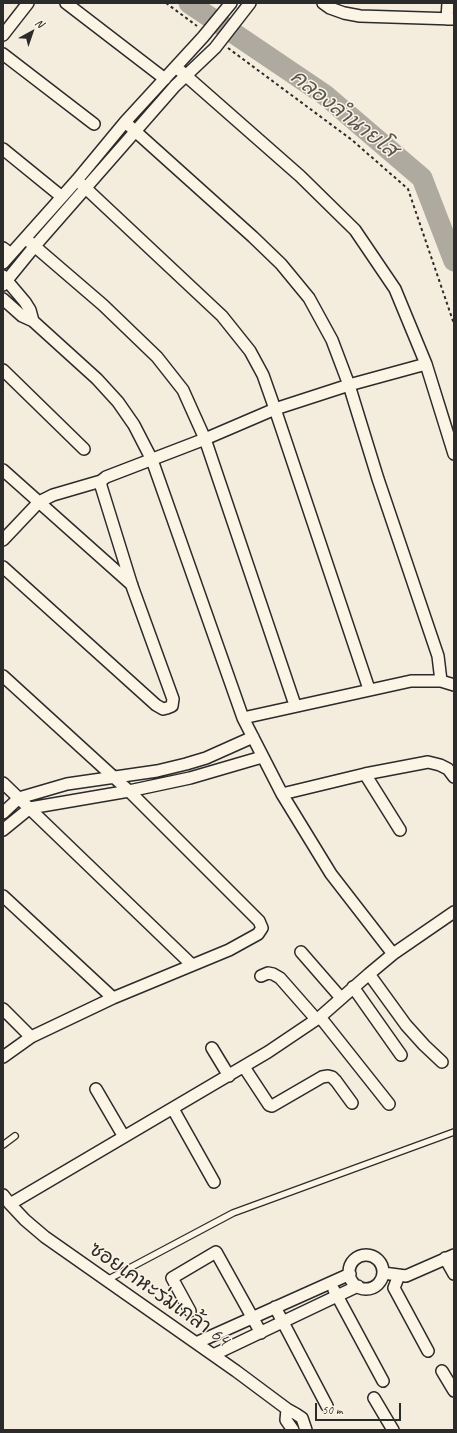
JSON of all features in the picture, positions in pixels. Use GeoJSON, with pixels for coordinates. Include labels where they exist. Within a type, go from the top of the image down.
{"type":"FeatureCollection","features":[{"type":"Feature","properties":{"kind":"street"},"geometry":{"type":"LineString","coordinates":[[3,35],[28,3]]}},
{"type":"Feature","properties":{"kind":"street"},"geometry":{"type":"LineString","coordinates":[[66,3],[165,79]]}},
{"type":"Feature","properties":{"kind":"street"},"geometry":{"type":"LineString","coordinates":[[3,263],[7,251],[25,238],[77,180],[125,122],[176,67],[202,32],[231,3]]}},
{"type":"Feature","properties":{"kind":"street"},"geometry":{"type":"LineString","coordinates":[[33,321],[30,310],[4,280],[175,86],[219,46],[250,3]]}},
{"type":"Feature","properties":{"kind":"street"},"geometry":{"type":"LineString","coordinates":[[323,3],[330,8],[344,13],[360,16],[451,19],[448,3]]}},
{"type":"Feature","properties":{"kind":"street"},"geometry":{"type":"LineString","coordinates":[[3,54],[94,124]]}},
{"type":"Feature","properties":{"kind":"street"},"geometry":{"type":"LineString","coordinates":[[176,67],[300,176],[355,230],[395,289],[426,364],[454,454]]}},
{"type":"Feature","properties":{"kind":"street"},"geometry":{"type":"LineString","coordinates":[[125,122],[253,237],[280,264],[309,298],[332,340],[349,385],[378,479],[438,656],[441,681]]}},
{"type":"Feature","properties":{"kind":"street"},"geometry":{"type":"LineString","coordinates":[[3,149],[62,197]]}},
{"type":"Feature","properties":{"kind":"street"},"geometry":{"type":"LineString","coordinates":[[77,180],[222,316],[250,351],[263,375],[275,409],[369,690]]}},
{"type":"Feature","properties":{"kind":"street"},"geometry":{"type":"LineString","coordinates":[[25,238],[103,305],[157,357],[183,390],[205,439],[296,705]]}},
{"type":"Feature","properties":{"kind":"street"},"geometry":{"type":"LineString","coordinates":[[3,299],[22,316],[33,321],[96,379],[118,402],[134,425],[152,460],[243,718],[262,757],[282,794],[331,874],[393,954]]}},
{"type":"Feature","properties":{"kind":"street"},"geometry":{"type":"LineString","coordinates":[[3,540],[38,502],[53,495],[101,481],[106,477],[205,439],[275,409],[349,385],[426,364]]}},
{"type":"Feature","properties":{"kind":"street"},"geometry":{"type":"LineString","coordinates":[[3,370],[84,449]]}},
{"type":"Feature","properties":{"kind":"street"},"geometry":{"type":"LineString","coordinates":[[3,470],[132,586]]}},
{"type":"Feature","properties":{"kind":"street"},"geometry":{"type":"LineString","coordinates":[[3,567],[156,705],[163,709],[172,706],[173,699],[132,586],[101,486],[101,481]]}},
{"type":"Feature","properties":{"kind":"street"},"geometry":{"type":"LineString","coordinates":[[3,676],[129,791],[259,921],[262,928],[258,934],[229,950],[192,964],[113,998],[31,1037],[3,1057]]}},
{"type":"Feature","properties":{"kind":"street"},"geometry":{"type":"LineString","coordinates":[[243,718],[296,705],[411,681],[441,681],[454,685]]}},
{"type":"Feature","properties":{"kind":"street"},"geometry":{"type":"LineString","coordinates":[[3,813],[19,798],[67,784],[113,776],[157,771],[186,764],[206,758],[253,737]]}},
{"type":"Feature","properties":{"kind":"street"},"geometry":{"type":"LineString","coordinates":[[3,830],[30,808],[129,791],[190,778],[262,757]]}},
{"type":"Feature","properties":{"kind":"street"},"geometry":{"type":"LineString","coordinates":[[282,794],[365,774],[428,762],[448,769],[454,777]]}},
{"type":"Feature","properties":{"kind":"street"},"geometry":{"type":"LineString","coordinates":[[365,774],[400,830]]}},
{"type":"Feature","properties":{"kind":"street"},"geometry":{"type":"LineString","coordinates":[[3,783],[192,964]]}},
{"type":"Feature","properties":{"kind":"street"},"geometry":{"type":"LineString","coordinates":[[3,896],[113,998]]}},
{"type":"Feature","properties":{"kind":"street"},"geometry":{"type":"LineString","coordinates":[[10,1204],[244,1067],[318,1018],[393,954],[454,912]]}},
{"type":"Feature","properties":{"kind":"street"},"geometry":{"type":"LineString","coordinates":[[302,952],[341,998]]}},
{"type":"Feature","properties":{"kind":"street"},"geometry":{"type":"LineString","coordinates":[[261,976],[268,973],[280,978],[318,1018],[389,1104]]}},
{"type":"Feature","properties":{"kind":"street"},"geometry":{"type":"LineString","coordinates":[[369,974],[406,1025],[442,1062]]}},
{"type":"Feature","properties":{"kind":"street"},"geometry":{"type":"LineString","coordinates":[[353,987],[401,1055]]}},
{"type":"Feature","properties":{"kind":"street"},"geometry":{"type":"LineString","coordinates":[[3,1009],[31,1037]]}},
{"type":"Feature","properties":{"kind":"street"},"geometry":{"type":"LineString","coordinates":[[212,1048],[229,1076]]}},
{"type":"Feature","properties":{"kind":"street"},"geometry":{"type":"LineString","coordinates":[[244,1067],[269,1104],[272,1106],[322,1077],[328,1076],[332,1076],[352,1103]]}},
{"type":"Feature","properties":{"kind":"street"},"geometry":{"type":"LineString","coordinates":[[96,1089],[124,1137]]}},
{"type":"Feature","properties":{"kind":"street"},"geometry":{"type":"LineString","coordinates":[[173,1109],[214,1182]]}},
{"type":"Feature","properties":{"kind":"street","name":"ซอยเคหะร่มเกล้า 64"},"geometry":{"type":"LineString","coordinates":[[3,1195],[10,1204],[45,1237],[287,1409],[302,1418],[306,1430]]}},
{"type":"Feature","properties":{"kind":"street"},"geometry":{"type":"LineString","coordinates":[[190,1311],[172,1278],[216,1252],[260,1332]]}},
{"type":"Feature","properties":{"kind":"street"},"geometry":{"type":"LineString","coordinates":[[367,1255],[378,1260],[381,1264],[383,1273],[380,1280],[373,1287],[368,1288],[358,1286],[354,1283],[350,1274],[352,1263],[361,1256],[367,1255]]}},
{"type":"Feature","properties":{"kind":"street"},"geometry":{"type":"LineString","coordinates":[[383,1273],[406,1276],[450,1257],[454,1274]]}},
{"type":"Feature","properties":{"kind":"street"},"geometry":{"type":"LineString","coordinates":[[196,1343],[350,1274]]}},
{"type":"Feature","properties":{"kind":"street"},"geometry":{"type":"LineString","coordinates":[[399,1275],[394,1288],[428,1351]]}},
{"type":"Feature","properties":{"kind":"street"},"geometry":{"type":"LineString","coordinates":[[330,1283],[383,1381]]}},
{"type":"Feature","properties":{"kind":"street"},"geometry":{"type":"LineString","coordinates":[[213,1355],[358,1286]]}},
{"type":"Feature","properties":{"kind":"street"},"geometry":{"type":"LineString","coordinates":[[275,1307],[327,1406]]}},
{"type":"Feature","properties":{"kind":"street"},"geometry":{"type":"LineString","coordinates":[[442,1371],[454,1391]]}},
{"type":"Feature","properties":{"kind":"street"},"geometry":{"type":"LineString","coordinates":[[374,1398],[394,1430]]}},
{"type":"Feature","properties":{"kind":"street"},"geometry":{"type":"LineString","coordinates":[[287,1409],[286,1420],[293,1430]]}},
{"type":"Feature","properties":{"kind":"lane"},"geometry":{"type":"LineString","coordinates":[[106,1280],[233,1213],[454,1132]]}},
{"type":"Feature","properties":{"kind":"lane"},"geometry":{"type":"LineString","coordinates":[[3,1144],[15,1136]]}},
{"type":"Feature","properties":{"kind":"path"},"geometry":{"type":"LineString","coordinates":[[166,3],[202,32]]}},
{"type":"Feature","properties":{"kind":"path"},"geometry":{"type":"LineString","coordinates":[[219,46],[352,140],[408,189],[454,324]]}},
{"type":"Feature","properties":{"kind":"waterway","name":"คลองลำนายโส"},"geometry":{"type":"LineString","coordinates":[[189,3],[325,95],[422,178],[454,261]]}}]}
